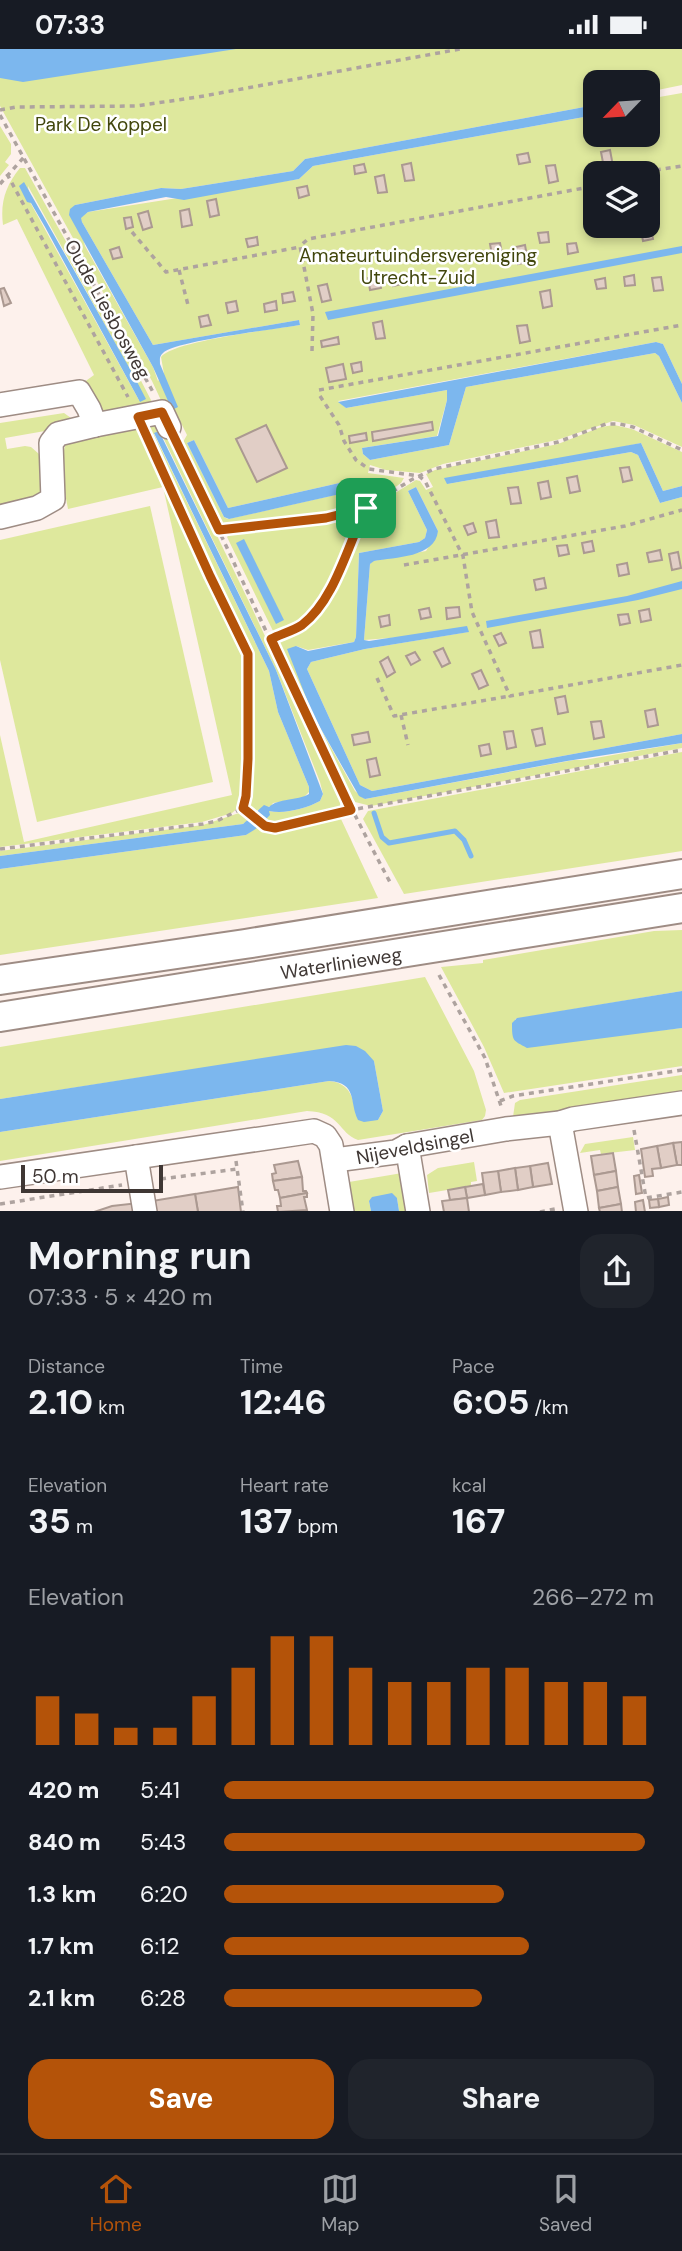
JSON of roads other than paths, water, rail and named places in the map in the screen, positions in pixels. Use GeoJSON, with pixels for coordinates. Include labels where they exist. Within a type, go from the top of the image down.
{"type":"FeatureCollection","features":[{"type":"Feature","properties":{"kind":"main road","name":"Waterlinieweg"},"geometry":{"type":"LineString","coordinates":[[0,980],[682,874]]}},
{"type":"Feature","properties":{"kind":"main road","name":"Waterlinieweg"},"geometry":{"type":"LineString","coordinates":[[0,1017],[682,908]]}},
{"type":"Feature","properties":{"kind":"street"},"geometry":{"type":"LineString","coordinates":[[0,405],[79,392],[95,425]]}},
{"type":"Feature","properties":{"kind":"street"},"geometry":{"type":"LineString","coordinates":[[0,517],[37,508],[53,499],[51,443],[58,434],[138,417],[165,420]]}},
{"type":"Feature","properties":{"kind":"street","name":"Nijeveldsingel"},"geometry":{"type":"LineString","coordinates":[[0,1177],[314,1131],[325,1136],[335,1160],[506,1129],[682,1103]]}},
{"type":"Feature","properties":{"kind":"street"},"geometry":{"type":"LineString","coordinates":[[560,1123],[576,1211]]}},
{"type":"Feature","properties":{"kind":"street"},"geometry":{"type":"LineString","coordinates":[[407,1146],[418,1211]]}},
{"type":"Feature","properties":{"kind":"street"},"geometry":{"type":"LineString","coordinates":[[136,1157],[145,1211]]}},
{"type":"Feature","properties":{"kind":"street"},"geometry":{"type":"LineString","coordinates":[[335,1160],[342,1211]]}},
{"type":"Feature","properties":{"kind":"water"},"geometry":{"type":"Polygon","coordinates":[[[0,49],[236,49],[23,82],[0,78],[0,49]]]}},
{"type":"Feature","properties":{"kind":"water"},"geometry":{"type":"Polygon","coordinates":[[[583,107],[583,117],[313,166],[299,179],[184,200],[166,197],[88,212],[81,218],[82,222],[153,345],[299,320],[300,325],[205,340],[163,353],[160,364],[178,407],[172,410],[153,367],[69,215],[70,209],[75,205],[161,188],[181,189],[293,171],[305,159],[583,107]]]}},
{"type":"Feature","properties":{"kind":"water"},"geometry":{"type":"Polygon","coordinates":[[[24,182],[146,399],[140,402],[45,227],[31,203],[27,202],[19,186],[24,182]]]}},
{"type":"Feature","properties":{"kind":"water"},"geometry":{"type":"Polygon","coordinates":[[[682,246],[682,253],[328,320],[325,312],[682,246]]]}},
{"type":"Feature","properties":{"kind":"water"},"geometry":{"type":"Polygon","coordinates":[[[656,342],[663,344],[682,384],[682,403],[655,353],[466,387],[449,445],[370,460],[363,454],[362,448],[438,436],[447,390],[346,408],[338,402],[656,342]]]}},
{"type":"Feature","properties":{"kind":"water"},"geometry":{"type":"Polygon","coordinates":[[[159,431],[276,670],[323,794],[320,801],[301,808],[282,812],[269,811],[270,815],[246,835],[0,869],[0,856],[243,824],[264,805],[269,807],[277,802],[309,794],[309,787],[278,712],[269,671],[154,433],[159,431]]]}},
{"type":"Feature","properties":{"kind":"water"},"geometry":{"type":"Polygon","coordinates":[[[194,440],[228,508],[357,479],[369,482],[367,488],[229,519],[224,517],[187,443],[194,440]]]}},
{"type":"Feature","properties":{"kind":"water"},"geometry":{"type":"Polygon","coordinates":[[[641,443],[663,491],[682,486],[682,497],[660,503],[638,455],[631,452],[447,484],[444,478],[641,443]]]}},
{"type":"Feature","properties":{"kind":"water"},"geometry":{"type":"Polygon","coordinates":[[[416,487],[438,531],[435,540],[430,547],[413,555],[374,561],[370,564],[364,640],[467,626],[469,632],[365,649],[311,662],[307,669],[360,785],[372,791],[682,734],[682,743],[567,761],[365,799],[359,796],[313,715],[287,649],[296,646],[308,651],[354,642],[359,553],[419,542],[425,538],[427,530],[408,491],[416,487]]]}},
{"type":"Feature","properties":{"kind":"water"},"geometry":{"type":"Polygon","coordinates":[[[244,539],[284,620],[276,624],[236,543],[244,539]]]}},
{"type":"Feature","properties":{"kind":"water"},"geometry":{"type":"Polygon","coordinates":[[[682,581],[682,589],[638,600],[487,628],[486,621],[627,596],[682,581]]]}},
{"type":"Feature","properties":{"kind":"water"},"geometry":{"type":"Polygon","coordinates":[[[682,991],[682,1028],[527,1048],[513,1037],[512,1023],[517,1018],[682,991]]]}},
{"type":"Feature","properties":{"kind":"water"},"geometry":{"type":"Polygon","coordinates":[[[346,1045],[365,1051],[374,1061],[383,1111],[378,1120],[358,1120],[349,1089],[329,1081],[0,1132],[0,1099],[346,1045]]]}},
{"type":"Feature","properties":{"kind":"water"},"geometry":{"type":"Polygon","coordinates":[[[392,1193],[397,1198],[399,1211],[371,1211],[369,1201],[372,1197],[392,1193]]]}},
{"type":"Feature","properties":{"kind":"waterway"},"geometry":{"type":"LineString","coordinates":[[374,813],[382,837],[389,843],[455,831],[464,840],[471,856]]}},
{"type":"Feature","properties":{"kind":"park label","name":"Park De Koppel"},"geometry":{"type":"Point","coordinates":[101,124]}},
{"type":"Feature","properties":{"kind":"park label","name":"Amateurtuindersvereniging Utrecht-Zuid"},"geometry":{"type":"Point","coordinates":[418,266]}}]}
